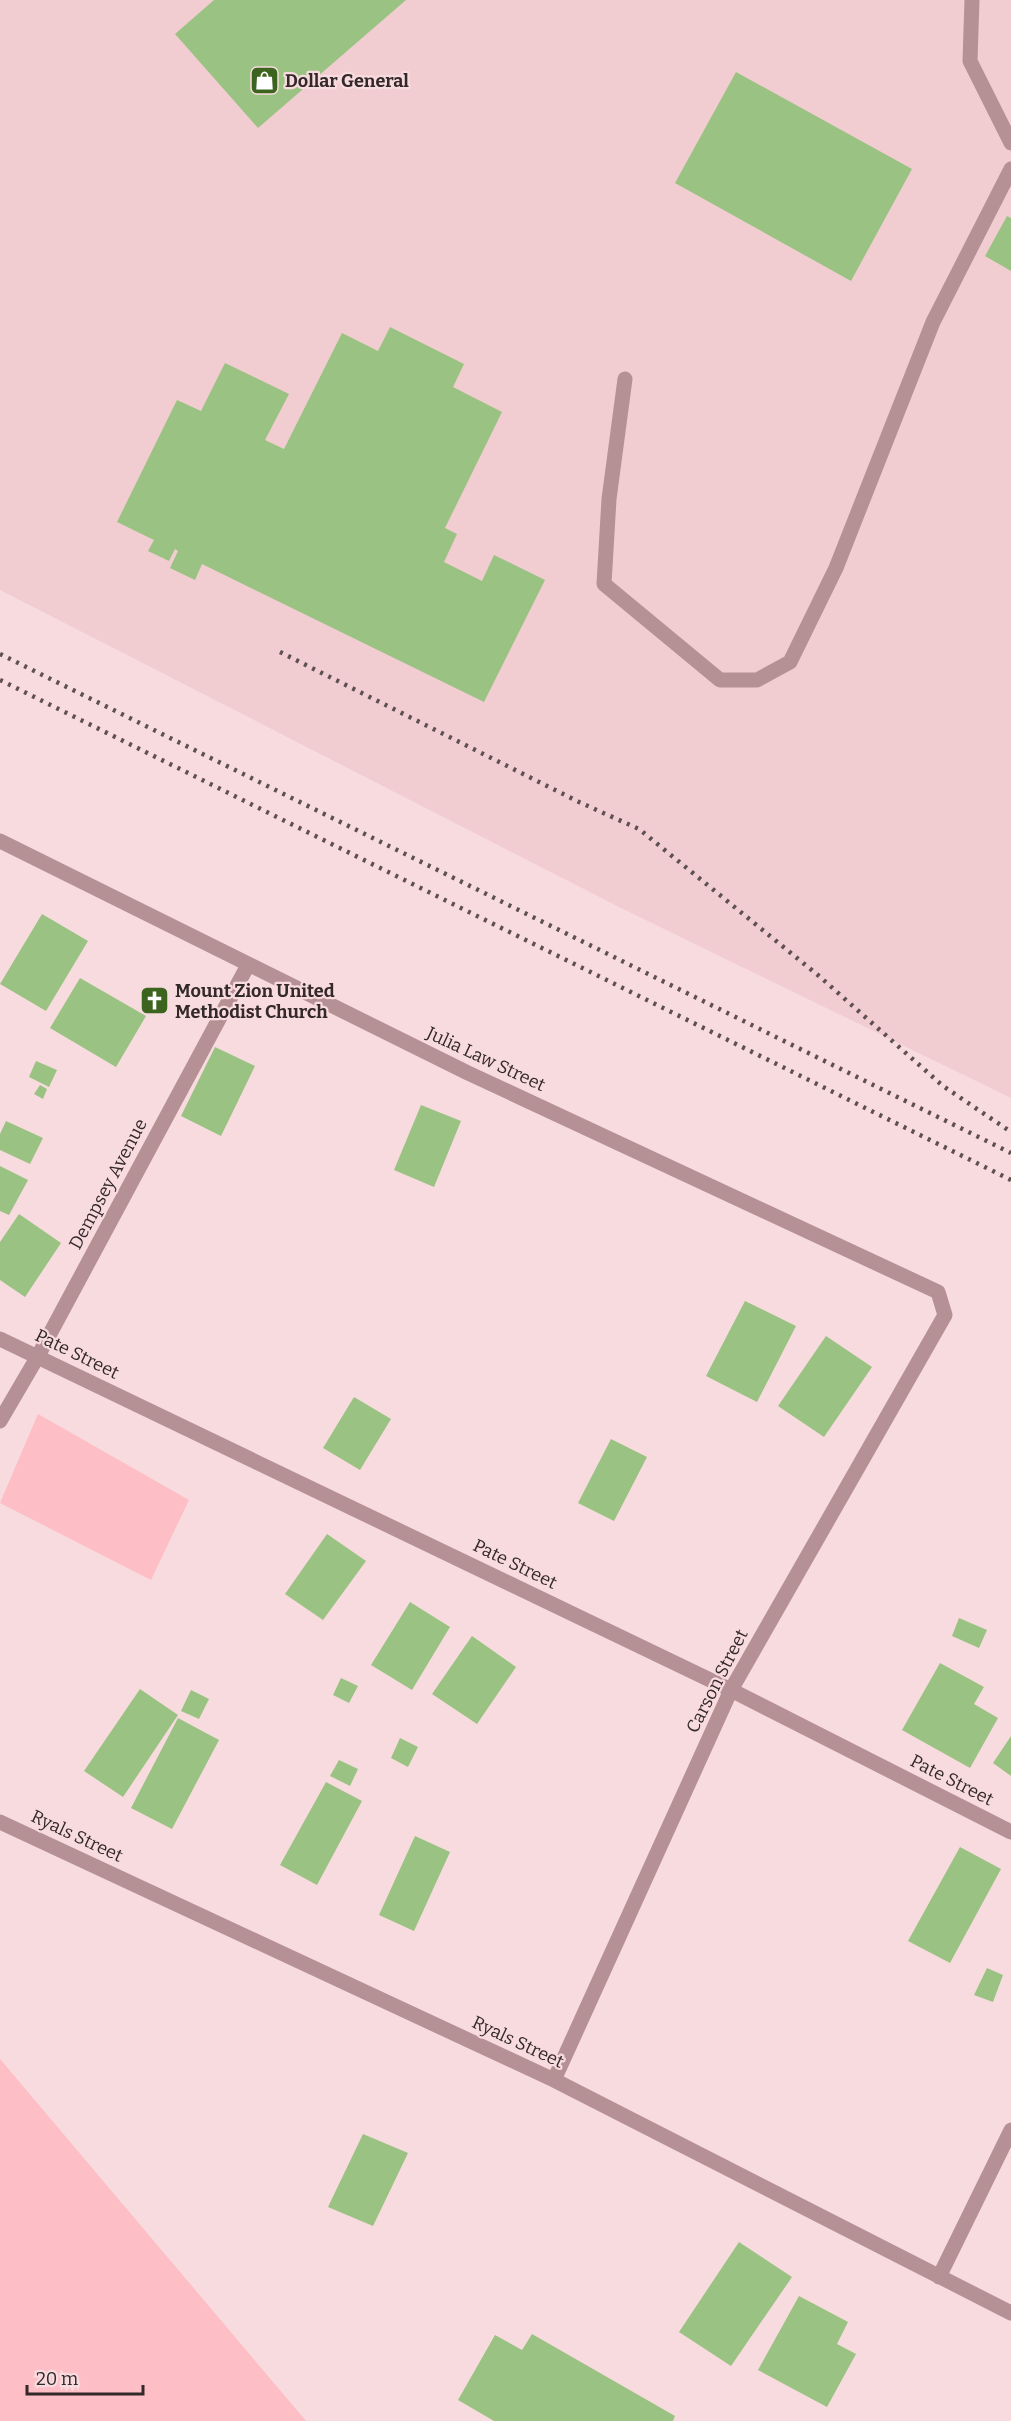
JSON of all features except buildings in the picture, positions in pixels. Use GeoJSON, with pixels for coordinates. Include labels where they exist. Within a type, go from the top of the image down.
{"type":"FeatureCollection","features":[{"type":"Feature","properties":{"kind":"street"},"geometry":{"type":"LineString","coordinates":[[972,0],[970,61],[1011,143]]}},
{"type":"Feature","properties":{"kind":"street"},"geometry":{"type":"LineString","coordinates":[[625,379],[609,499],[604,584],[720,680],[758,680],[790,662],[836,568],[933,322],[1011,169]]}},
{"type":"Feature","properties":{"kind":"street","name":"Julia Law Street"},"geometry":{"type":"LineString","coordinates":[[0,841],[468,1073],[938,1292],[945,1315]]}},
{"type":"Feature","properties":{"kind":"street","name":"Dempsey Avenue"},"geometry":{"type":"LineString","coordinates":[[0,1420],[38,1356],[248,965]]}},
{"type":"Feature","properties":{"kind":"street","name":"Carson Street"},"geometry":{"type":"LineString","coordinates":[[554,2080],[731,1690],[945,1315]]}},
{"type":"Feature","properties":{"kind":"street","name":"Pate Street"},"geometry":{"type":"LineString","coordinates":[[0,1339],[731,1690],[1011,1832]]}},
{"type":"Feature","properties":{"kind":"street","name":"Ryals Street"},"geometry":{"type":"LineString","coordinates":[[0,1822],[554,2080],[1011,2313]]}},
{"type":"Feature","properties":{"kind":"street"},"geometry":{"type":"LineString","coordinates":[[939,2277],[1011,2130]]}},
{"type":"Feature","properties":{"kind":"shaded area"},"geometry":{"type":"Polygon","coordinates":[[[0,0],[1011,0],[1011,1098],[619,907],[0,590],[0,0]]]}},
{"type":"Feature","properties":{"kind":"shaded area"},"geometry":{"type":"Polygon","coordinates":[[[38,1414],[189,1500],[151,1580],[0,1503],[38,1414]]]}},
{"type":"Feature","properties":{"kind":"shaded area"},"geometry":{"type":"Polygon","coordinates":[[[0,2059],[306,2421],[0,2421],[0,2059]]]}},
{"type":"Feature","properties":{"kind":"railway"},"geometry":{"type":"LineString","coordinates":[[280,652],[579,802],[639,829],[819,976],[943,1086],[1011,1132]]}},
{"type":"Feature","properties":{"kind":"railway"},"geometry":{"type":"LineString","coordinates":[[0,654],[1011,1153]]}},
{"type":"Feature","properties":{"kind":"railway"},"geometry":{"type":"LineString","coordinates":[[0,680],[1011,1180]]}},
{"type":"Feature","properties":{"kind":"place","name":"Dollar General"},"geometry":{"type":"Point","coordinates":[264,81]}},
{"type":"Feature","properties":{"kind":"place","name":"Mount Zion United Methodist Church"},"geometry":{"type":"Point","coordinates":[154,1001]}}]}
